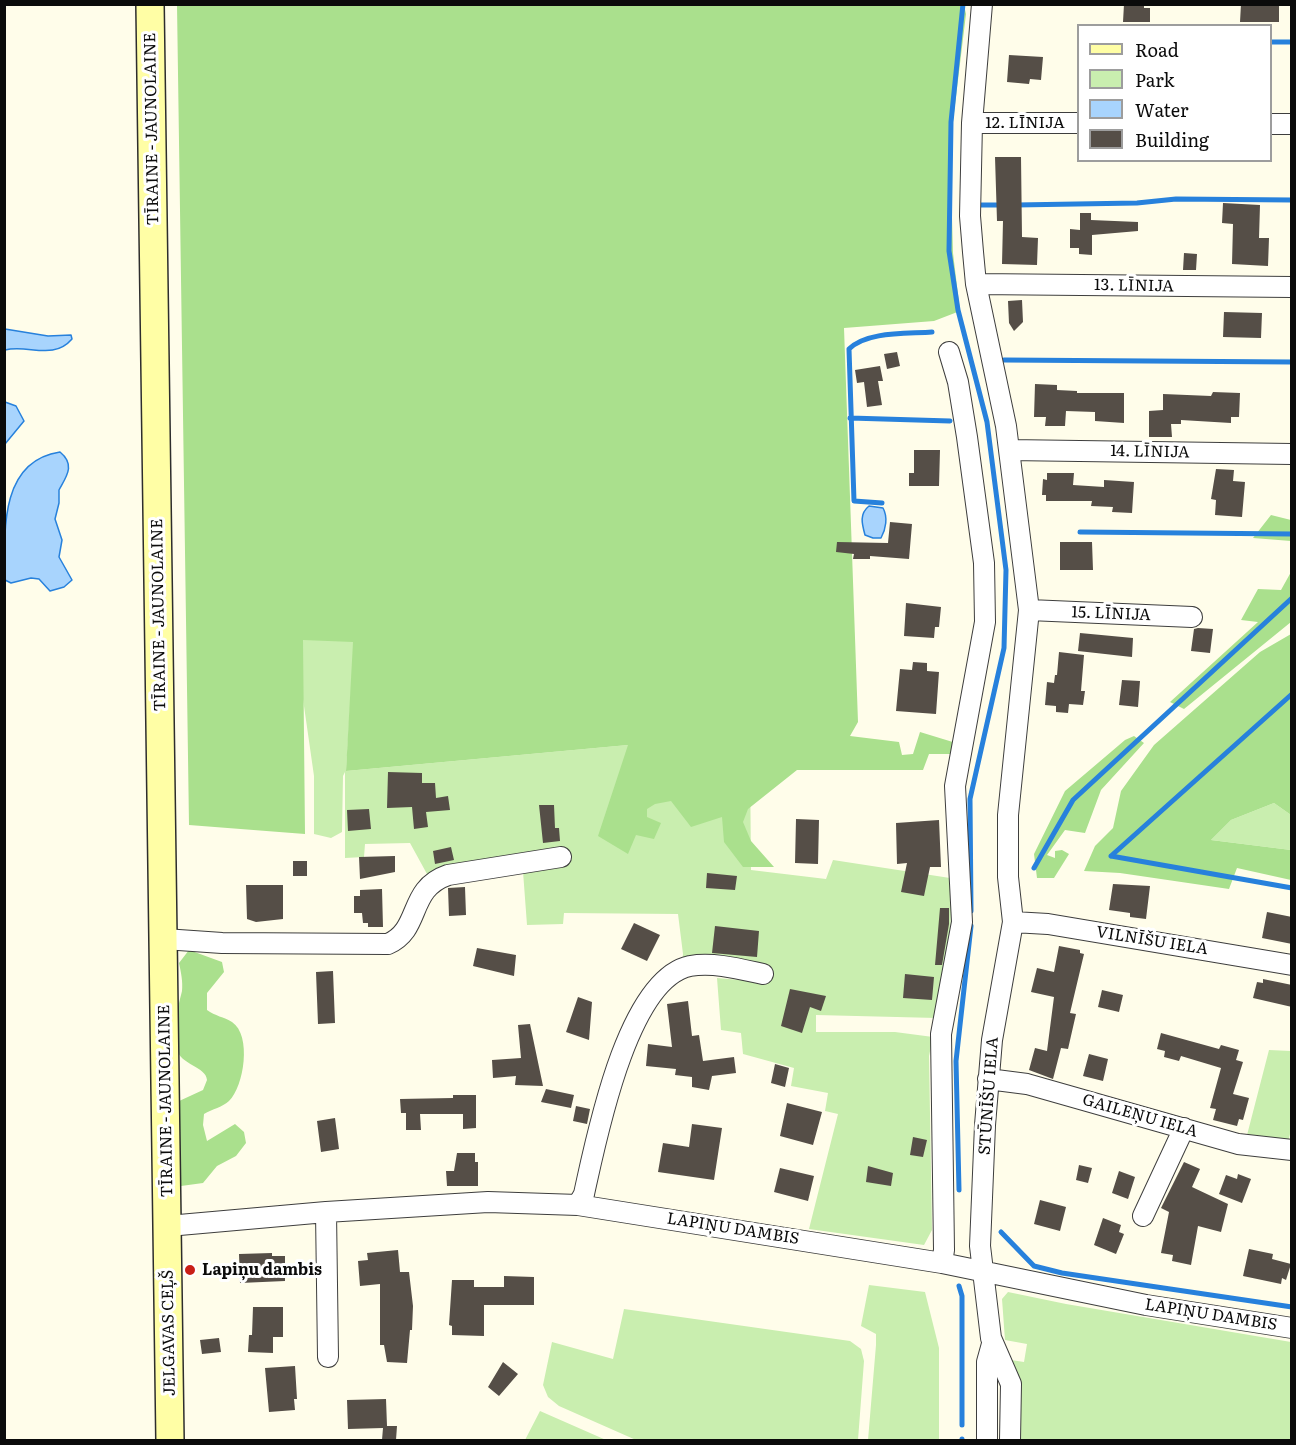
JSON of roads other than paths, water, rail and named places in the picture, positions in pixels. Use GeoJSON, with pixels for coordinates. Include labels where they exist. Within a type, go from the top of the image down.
{"type":"FeatureCollection","features":[{"type":"Feature","properties":{"kind":"main road","name":"TĪRAINE - JAUNOLAINE"},"geometry":{"type":"LineString","coordinates":[[150,4],[168,1226]]}},
{"type":"Feature","properties":{"kind":"main road","name":"JELGAVAS CEĻŠ"},"geometry":{"type":"LineString","coordinates":[[168,1226],[170,1440]]}},
{"type":"Feature","properties":{"kind":"street","name":"STŪNĪŠU IELA"},"geometry":{"type":"LineString","coordinates":[[982,4],[972,123],[970,216],[976,284],[1009,450],[1029,610],[1008,815],[1008,877],[1013,922],[992,1040],[988,1079],[980,1246],[992,1344]]}},
{"type":"Feature","properties":{"kind":"street","name":"12. LĪNIJA"},"geometry":{"type":"LineString","coordinates":[[972,123],[1077,123]]}},
{"type":"Feature","properties":{"kind":"street"},"geometry":{"type":"LineString","coordinates":[[1272,124],[1292,124]]}},
{"type":"Feature","properties":{"kind":"street","name":"13. LĪNIJA"},"geometry":{"type":"LineString","coordinates":[[976,284],[1292,287]]}},
{"type":"Feature","properties":{"kind":"street"},"geometry":{"type":"LineString","coordinates":[[942,1263],[944,1250],[942,1029],[962,922],[955,786],[985,622],[984,563],[958,382],[949,352]]}},
{"type":"Feature","properties":{"kind":"street","name":"14. LĪNIJA"},"geometry":{"type":"LineString","coordinates":[[1009,450],[1292,454]]}},
{"type":"Feature","properties":{"kind":"street","name":"15. LĪNIJA"},"geometry":{"type":"LineString","coordinates":[[1029,610],[1192,617]]}},
{"type":"Feature","properties":{"kind":"street"},"geometry":{"type":"LineString","coordinates":[[164,939],[222,943],[388,944],[398,940],[406,931],[424,889],[432,880],[448,875],[561,857]]}},
{"type":"Feature","properties":{"kind":"street","name":"VILNĪŠU IELA"},"geometry":{"type":"LineString","coordinates":[[1013,922],[1048,924],[1292,965]]}},
{"type":"Feature","properties":{"kind":"street"},"geometry":{"type":"LineString","coordinates":[[578,1205],[584,1194],[618,1064],[634,1025],[650,999],[671,976],[689,966],[725,966],[762,974]]}},
{"type":"Feature","properties":{"kind":"street","name":"GAILEŅU IELA"},"geometry":{"type":"LineString","coordinates":[[988,1079],[1027,1084],[1238,1144],[1292,1150]]}},
{"type":"Feature","properties":{"kind":"street"},"geometry":{"type":"LineString","coordinates":[[1143,1216],[1184,1128]]}},
{"type":"Feature","properties":{"kind":"street","name":"LAPIŅU DAMBIS"},"geometry":{"type":"LineString","coordinates":[[168,1226],[326,1212],[488,1202],[578,1205],[942,1263],[1146,1305],[1292,1328]]}},
{"type":"Feature","properties":{"kind":"street"},"geometry":{"type":"LineString","coordinates":[[326,1212],[328,1357]]}},
{"type":"Feature","properties":{"kind":"street"},"geometry":{"type":"LineString","coordinates":[[987,1440],[987,1362],[992,1344]]}},
{"type":"Feature","properties":{"kind":"street"},"geometry":{"type":"LineString","coordinates":[[992,1344],[1011,1384],[1010,1440]]}},
{"type":"Feature","properties":{"kind":"water"},"geometry":{"type":"Polygon","coordinates":[[[5,329],[48,336],[71,335],[72,339],[65,346],[49,351],[5,350],[5,329]]]}},
{"type":"Feature","properties":{"kind":"water"},"geometry":{"type":"Polygon","coordinates":[[[5,402],[16,406],[24,421],[5,444],[5,402]]]}},
{"type":"Feature","properties":{"kind":"water"},"geometry":{"type":"Polygon","coordinates":[[[60,452],[69,466],[67,476],[59,490],[55,519],[62,540],[59,557],[72,580],[64,587],[50,591],[39,579],[31,578],[11,583],[5,580],[6,520],[16,483],[26,469],[40,458],[60,452]]]}},
{"type":"Feature","properties":{"kind":"water"},"geometry":{"type":"Polygon","coordinates":[[[869,506],[883,508],[885,512],[886,523],[881,538],[865,535],[862,523],[869,506]]]}},
{"type":"Feature","properties":{"kind":"waterway"},"geometry":{"type":"LineString","coordinates":[[963,4],[951,122],[949,251],[958,310],[987,422],[1006,570],[1004,648],[970,799],[971,911]]}},
{"type":"Feature","properties":{"kind":"waterway"},"geometry":{"type":"LineString","coordinates":[[1272,42],[1292,42]]}},
{"type":"Feature","properties":{"kind":"waterway"},"geometry":{"type":"LineString","coordinates":[[1016,205],[1137,203],[1176,199],[1292,200]]}},
{"type":"Feature","properties":{"kind":"waterway"},"geometry":{"type":"LineString","coordinates":[[981,205],[1003,205]]}},
{"type":"Feature","properties":{"kind":"waterway"},"geometry":{"type":"LineString","coordinates":[[882,503],[854,501],[849,349],[857,343],[877,336],[932,332]]}},
{"type":"Feature","properties":{"kind":"waterway"},"geometry":{"type":"LineString","coordinates":[[1004,360],[1292,362]]}},
{"type":"Feature","properties":{"kind":"waterway"},"geometry":{"type":"LineString","coordinates":[[850,418],[950,421]]}},
{"type":"Feature","properties":{"kind":"waterway"},"geometry":{"type":"LineString","coordinates":[[1080,532],[1292,534]]}},
{"type":"Feature","properties":{"kind":"waterway"},"geometry":{"type":"LineString","coordinates":[[1034,868],[1073,800],[1292,598]]}},
{"type":"Feature","properties":{"kind":"waterway"},"geometry":{"type":"LineString","coordinates":[[1111,856],[1292,694]]}},
{"type":"Feature","properties":{"kind":"waterway"},"geometry":{"type":"LineString","coordinates":[[1111,856],[1292,888]]}},
{"type":"Feature","properties":{"kind":"waterway"},"geometry":{"type":"LineString","coordinates":[[959,1190],[956,1061],[971,926]]}},
{"type":"Feature","properties":{"kind":"waterway"},"geometry":{"type":"LineString","coordinates":[[1001,1232],[1034,1266],[1062,1273],[1292,1307]]}},
{"type":"Feature","properties":{"kind":"waterway"},"geometry":{"type":"LineString","coordinates":[[959,1286],[962,1296],[962,1425]]}},
{"type":"Feature","properties":{"kind":"place","name":"Lapiņu dambis"},"geometry":{"type":"Point","coordinates":[190,1270]}}]}
